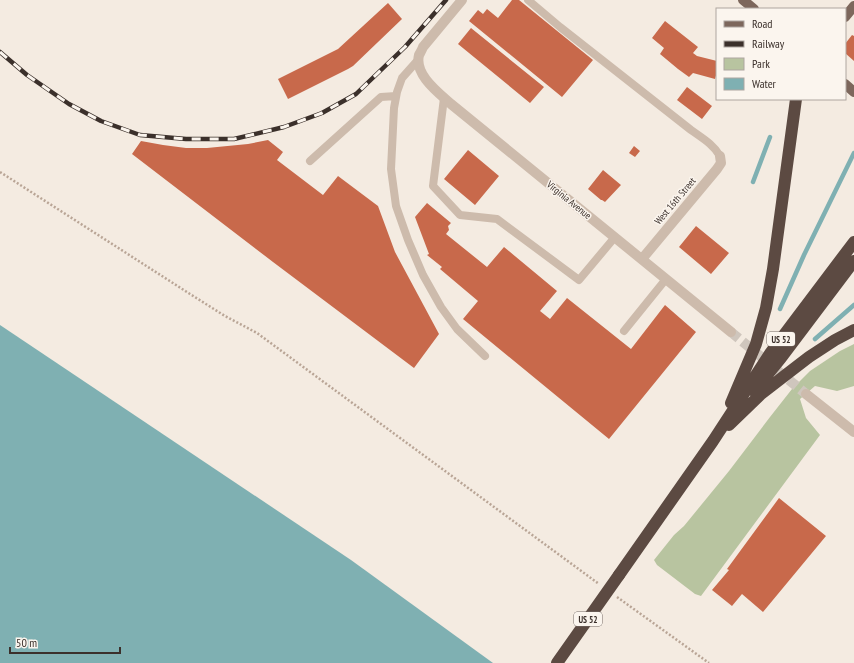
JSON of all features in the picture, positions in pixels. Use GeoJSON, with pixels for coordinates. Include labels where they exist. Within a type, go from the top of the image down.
{"type":"FeatureCollection","features":[{"type":"Feature","properties":{"kind":"highway"},"geometry":{"type":"LineString","coordinates":[[713,441],[756,344],[766,308],[774,269],[796,100]]}},
{"type":"Feature","properties":{"kind":"highway","name":"US 52"},"geometry":{"type":"LineString","coordinates":[[557,663],[713,441],[771,352],[854,242]]}},
{"type":"Feature","properties":{"kind":"highway","name":"US 52"},"geometry":{"type":"LineString","coordinates":[[713,441],[781,358],[854,261]]}},
{"type":"Feature","properties":{"kind":"highway"},"geometry":{"type":"LineString","coordinates":[[713,441],[760,394],[809,357],[835,340],[854,330]]}},
{"type":"Feature","properties":{"kind":"main road"},"geometry":{"type":"LineString","coordinates":[[743,0],[753,8]]}},
{"type":"Feature","properties":{"kind":"main road"},"geometry":{"type":"LineString","coordinates":[[846,16],[854,6]]}},
{"type":"Feature","properties":{"kind":"main road"},"geometry":{"type":"LineString","coordinates":[[846,85],[854,92]]}},
{"type":"Feature","properties":{"kind":"street"},"geometry":{"type":"LineString","coordinates":[[418,60],[423,47],[462,0]]}},
{"type":"Feature","properties":{"kind":"street","name":"Virginia Avenue"},"geometry":{"type":"LineString","coordinates":[[418,60],[421,71],[426,80],[444,98],[731,332]]}},
{"type":"Feature","properties":{"kind":"street","name":"West 16th Street"},"geometry":{"type":"LineString","coordinates":[[642,259],[717,170],[721,163],[720,156]]}},
{"type":"Feature","properties":{"kind":"street"},"geometry":{"type":"LineString","coordinates":[[806,394],[854,432]]}},
{"type":"Feature","properties":{"kind":"lane"},"geometry":{"type":"LineString","coordinates":[[528,0],[560,27],[710,144],[720,156]]}},
{"type":"Feature","properties":{"kind":"lane"},"geometry":{"type":"LineString","coordinates":[[418,60],[402,78],[397,92],[394,108],[391,169],[396,206],[408,240],[423,275],[441,307],[458,329],[485,356]]}},
{"type":"Feature","properties":{"kind":"lane"},"geometry":{"type":"LineString","coordinates":[[310,161],[381,97],[396,96]]}},
{"type":"Feature","properties":{"kind":"lane"},"geometry":{"type":"LineString","coordinates":[[444,98],[433,186],[460,215],[497,219],[579,280],[615,237]]}},
{"type":"Feature","properties":{"kind":"lane"},"geometry":{"type":"LineString","coordinates":[[624,331],[666,279]]}},
{"type":"Feature","properties":{"kind":"path"},"geometry":{"type":"LineString","coordinates":[[0,172],[225,316],[257,333],[602,586]]}},
{"type":"Feature","properties":{"kind":"path"},"geometry":{"type":"LineString","coordinates":[[614,595],[709,663]]}},
{"type":"Feature","properties":{"kind":"green space"},"geometry":{"type":"Polygon","coordinates":[[[854,344],[854,386],[837,391],[815,386],[800,399],[806,418],[820,435],[701,596],[695,594],[657,565],[654,560],[729,471],[792,389],[810,371],[840,351],[854,344]]]}},
{"type":"Feature","properties":{"kind":"water"},"geometry":{"type":"Polygon","coordinates":[[[0,325],[351,560],[493,663],[0,663],[0,325]]]}},
{"type":"Feature","properties":{"kind":"building"},"geometry":{"type":"Polygon","coordinates":[[[512,0],[519,0],[593,60],[562,97],[469,21],[478,10],[483,14],[487,9],[498,18],[512,0]]]}},
{"type":"Feature","properties":{"kind":"building"},"geometry":{"type":"Polygon","coordinates":[[[388,3],[402,19],[353,66],[288,99],[278,79],[338,49],[388,3]]]}},
{"type":"Feature","properties":{"kind":"building"},"geometry":{"type":"Polygon","coordinates":[[[665,21],[698,47],[693,53],[697,56],[716,61],[715,79],[693,73],[689,77],[660,54],[664,48],[652,38],[665,21]]]}},
{"type":"Feature","properties":{"kind":"building"},"geometry":{"type":"Polygon","coordinates":[[[471,28],[544,87],[530,103],[458,44],[471,28]]]}},
{"type":"Feature","properties":{"kind":"building"},"geometry":{"type":"Polygon","coordinates":[[[852,35],[854,36],[854,61],[846,54],[846,43],[852,35]]]}},
{"type":"Feature","properties":{"kind":"building"},"geometry":{"type":"Polygon","coordinates":[[[687,87],[712,106],[702,119],[677,100],[687,87]]]}},
{"type":"Feature","properties":{"kind":"building"},"geometry":{"type":"Polygon","coordinates":[[[268,140],[283,152],[277,160],[323,195],[338,176],[378,206],[395,252],[439,334],[414,368],[132,154],[141,141],[186,148],[207,148],[248,144],[268,140]]]}},
{"type":"Feature","properties":{"kind":"building"},"geometry":{"type":"Polygon","coordinates":[[[634,146],[640,151],[635,157],[629,153],[634,146]]]}},
{"type":"Feature","properties":{"kind":"building"},"geometry":{"type":"Polygon","coordinates":[[[468,150],[499,176],[475,205],[444,179],[468,150]]]}},
{"type":"Feature","properties":{"kind":"building"},"geometry":{"type":"Polygon","coordinates":[[[603,170],[621,185],[605,202],[588,189],[603,170]]]}},
{"type":"Feature","properties":{"kind":"building"},"geometry":{"type":"Polygon","coordinates":[[[427,203],[451,223],[448,226],[449,230],[446,234],[487,267],[504,247],[557,291],[540,311],[550,319],[567,298],[631,349],[665,305],[696,332],[609,439],[463,319],[478,301],[440,269],[442,267],[427,255],[429,254],[415,217],[427,203]]]}},
{"type":"Feature","properties":{"kind":"building"},"geometry":{"type":"Polygon","coordinates":[[[696,226],[729,253],[711,274],[679,247],[696,226]]]}},
{"type":"Feature","properties":{"kind":"building"},"geometry":{"type":"Polygon","coordinates":[[[779,498],[826,536],[763,612],[742,594],[732,606],[712,590],[729,570],[727,569],[779,498]]]}},
{"type":"Feature","properties":{"kind":"waterway"},"geometry":{"type":"LineString","coordinates":[[753,182],[770,137]]}},
{"type":"Feature","properties":{"kind":"waterway"},"geometry":{"type":"LineString","coordinates":[[780,309],[804,255],[854,153]]}},
{"type":"Feature","properties":{"kind":"waterway"},"geometry":{"type":"LineString","coordinates":[[815,339],[854,305]]}},
{"type":"Feature","properties":{"kind":"tunnel"},"geometry":{"type":"LineString","coordinates":[[731,332],[806,394]]}},
{"type":"Feature","properties":{"kind":"railway"},"geometry":{"type":"LineString","coordinates":[[0,52],[27,75],[69,104],[101,121],[140,135],[186,139],[234,139],[284,127],[322,113],[356,94],[405,47],[446,0]]}}]}
